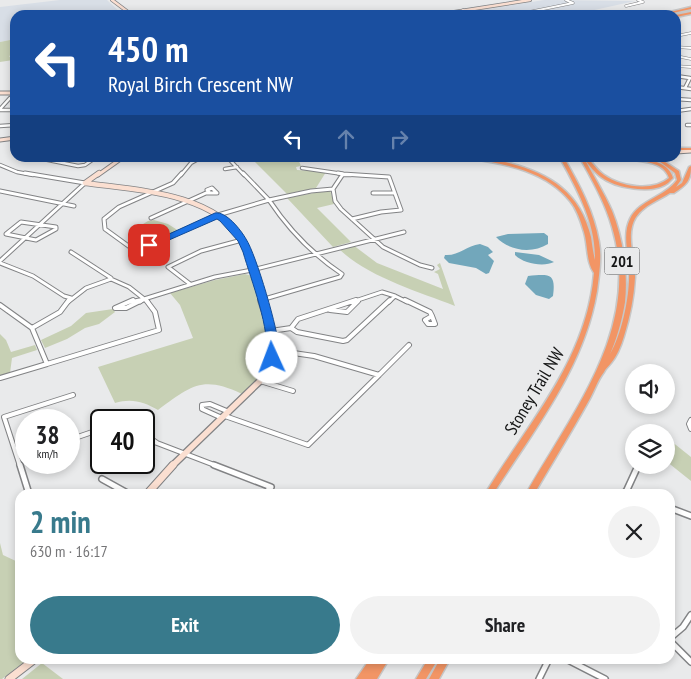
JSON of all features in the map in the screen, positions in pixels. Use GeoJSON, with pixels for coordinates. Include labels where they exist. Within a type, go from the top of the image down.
{"type":"FeatureCollection","features":[{"type":"Feature","properties":{"kind":"highway"},"geometry":{"type":"LineString","coordinates":[[498,162],[534,173],[551,182],[575,204],[586,229],[596,275]]}},
{"type":"Feature","properties":{"kind":"highway","name":"Stoney Trail NW"},"geometry":{"type":"LineString","coordinates":[[492,489],[560,384],[578,349],[592,306],[598,262],[594,228],[564,162]]}},
{"type":"Feature","properties":{"kind":"highway","name":"201"},"geometry":{"type":"LineString","coordinates":[[533,489],[602,369],[619,321],[623,287],[623,266],[620,246],[611,213],[584,162]]}},
{"type":"Feature","properties":{"kind":"highway"},"geometry":{"type":"LineString","coordinates":[[590,162],[602,176],[623,185],[641,188],[664,185],[671,178],[670,174],[664,167],[650,162]]}},
{"type":"Feature","properties":{"kind":"highway"},"geometry":{"type":"LineString","coordinates":[[602,369],[611,363],[625,325],[632,276],[630,237],[632,220],[639,211],[672,188],[679,180],[677,172],[663,162]]}},
{"type":"Feature","properties":{"kind":"highway"},"geometry":{"type":"LineString","coordinates":[[650,202],[681,187],[686,181],[691,167]]}},
{"type":"Feature","properties":{"kind":"highway"},"geometry":{"type":"LineString","coordinates":[[361,679],[372,664]]}},
{"type":"Feature","properties":{"kind":"highway"},"geometry":{"type":"LineString","coordinates":[[371,679],[381,664]]}},
{"type":"Feature","properties":{"kind":"highway"},"geometry":{"type":"LineString","coordinates":[[421,679],[430,664]]}},
{"type":"Feature","properties":{"kind":"highway"},"geometry":{"type":"LineString","coordinates":[[434,679],[442,664]]}},
{"type":"Feature","properties":{"kind":"street"},"geometry":{"type":"LineString","coordinates":[[112,0],[125,10]]}},
{"type":"Feature","properties":{"kind":"street"},"geometry":{"type":"LineString","coordinates":[[470,10],[530,0]]}},
{"type":"Feature","properties":{"kind":"street"},"geometry":{"type":"LineString","coordinates":[[470,10],[535,0]]}},
{"type":"Feature","properties":{"kind":"street"},"geometry":{"type":"LineString","coordinates":[[539,10],[573,3],[566,0]]}},
{"type":"Feature","properties":{"kind":"street"},"geometry":{"type":"LineString","coordinates":[[626,6],[643,2],[638,0]]}},
{"type":"Feature","properties":{"kind":"street"},"geometry":{"type":"LineString","coordinates":[[681,77],[690,78],[685,88]]}},
{"type":"Feature","properties":{"kind":"street"},"geometry":{"type":"LineString","coordinates":[[681,88],[691,89]]}},
{"type":"Feature","properties":{"kind":"street"},"geometry":{"type":"LineString","coordinates":[[0,109],[10,98]]}},
{"type":"Feature","properties":{"kind":"street"},"geometry":{"type":"LineString","coordinates":[[58,162],[78,166],[89,162]]}},
{"type":"Feature","properties":{"kind":"street"},"geometry":{"type":"LineString","coordinates":[[71,298],[64,296],[33,276],[0,262],[102,167],[110,162]]}},
{"type":"Feature","properties":{"kind":"street"},"geometry":{"type":"LineString","coordinates":[[85,184],[116,162]]}},
{"type":"Feature","properties":{"kind":"street"},"geometry":{"type":"LineString","coordinates":[[190,162],[179,178],[154,192],[112,211],[104,219],[105,229],[131,248],[138,250],[218,215],[269,200],[311,191],[334,189]]}},
{"type":"Feature","properties":{"kind":"street"},"geometry":{"type":"LineString","coordinates":[[232,162],[269,200],[294,232],[342,274],[340,277],[261,300]]}},
{"type":"Feature","properties":{"kind":"street"},"geometry":{"type":"LineString","coordinates":[[0,165],[17,172],[85,184],[154,192],[188,201],[218,215],[242,240],[270,330],[273,350],[272,358],[260,381],[184,454],[151,489]]}},
{"type":"Feature","properties":{"kind":"street"},"geometry":{"type":"LineString","coordinates":[[225,169],[237,167]]}},
{"type":"Feature","properties":{"kind":"street"},"geometry":{"type":"LineString","coordinates":[[302,168],[343,174],[390,177],[401,210],[380,212],[352,219]]}},
{"type":"Feature","properties":{"kind":"street"},"geometry":{"type":"LineString","coordinates":[[343,174],[334,189],[335,201],[352,219],[393,253],[432,268]]}},
{"type":"Feature","properties":{"kind":"street"},"geometry":{"type":"LineString","coordinates":[[0,191],[74,206]]}},
{"type":"Feature","properties":{"kind":"street"},"geometry":{"type":"LineString","coordinates":[[151,218],[209,192]]}},
{"type":"Feature","properties":{"kind":"street"},"geometry":{"type":"LineString","coordinates":[[373,194],[394,193]]}},
{"type":"Feature","properties":{"kind":"street"},"geometry":{"type":"LineString","coordinates":[[21,222],[56,227],[56,229],[40,240],[26,239],[6,232],[21,222]]}},
{"type":"Feature","properties":{"kind":"street"},"geometry":{"type":"LineString","coordinates":[[144,299],[139,303],[121,309],[115,308],[136,299],[144,299],[215,277],[252,270],[373,238],[404,232]]}},
{"type":"Feature","properties":{"kind":"street"},"geometry":{"type":"LineString","coordinates":[[190,284],[168,267],[201,251],[242,240]]}},
{"type":"Feature","properties":{"kind":"street"},"geometry":{"type":"LineString","coordinates":[[0,378],[159,330],[153,308],[144,299],[123,283],[111,278],[71,252]]}},
{"type":"Feature","properties":{"kind":"street"},"geometry":{"type":"LineString","coordinates":[[407,259],[411,256]]}},
{"type":"Feature","properties":{"kind":"street"},"geometry":{"type":"LineString","coordinates":[[32,328],[60,312],[71,298],[86,288],[111,278]]}},
{"type":"Feature","properties":{"kind":"street"},"geometry":{"type":"LineString","coordinates":[[270,330],[291,327],[298,319],[382,292],[429,310],[432,316]]}},
{"type":"Feature","properties":{"kind":"street"},"geometry":{"type":"LineString","coordinates":[[291,327],[297,332],[343,341],[347,340],[395,296]]}},
{"type":"Feature","properties":{"kind":"street"},"geometry":{"type":"LineString","coordinates":[[328,310],[347,312],[359,300]]}},
{"type":"Feature","properties":{"kind":"street"},"geometry":{"type":"LineString","coordinates":[[0,305],[32,328],[47,364]]}},
{"type":"Feature","properties":{"kind":"street"},"geometry":{"type":"LineString","coordinates":[[102,340],[105,347]]}},
{"type":"Feature","properties":{"kind":"street"},"geometry":{"type":"LineString","coordinates":[[225,416],[210,404],[202,404],[202,409],[308,445],[409,345]]}},
{"type":"Feature","properties":{"kind":"street"},"geometry":{"type":"LineString","coordinates":[[273,350],[322,357],[379,375]]}},
{"type":"Feature","properties":{"kind":"street"},"geometry":{"type":"LineString","coordinates":[[260,381],[293,391]]}},
{"type":"Feature","properties":{"kind":"street"},"geometry":{"type":"LineString","coordinates":[[29,409],[73,395]]}},
{"type":"Feature","properties":{"kind":"street"},"geometry":{"type":"LineString","coordinates":[[15,413],[4,417],[15,448]]}},
{"type":"Feature","properties":{"kind":"street"},"geometry":{"type":"LineString","coordinates":[[691,420],[689,424],[691,429]]}},
{"type":"Feature","properties":{"kind":"street"},"geometry":{"type":"LineString","coordinates":[[155,442],[271,487],[269,489]]}},
{"type":"Feature","properties":{"kind":"street"},"geometry":{"type":"LineString","coordinates":[[23,474],[28,489]]}},
{"type":"Feature","properties":{"kind":"street"},"geometry":{"type":"LineString","coordinates":[[627,489],[634,474]]}},
{"type":"Feature","properties":{"kind":"street"},"geometry":{"type":"LineString","coordinates":[[102,479],[120,489]]}},
{"type":"Feature","properties":{"kind":"street"},"geometry":{"type":"LineString","coordinates":[[675,510],[691,516]]}},
{"type":"Feature","properties":{"kind":"street"},"geometry":{"type":"LineString","coordinates":[[675,635],[684,627],[691,616]]}},
{"type":"Feature","properties":{"kind":"street"},"geometry":{"type":"LineString","coordinates":[[675,644],[691,662]]}},
{"type":"Feature","properties":{"kind":"street"},"geometry":{"type":"LineString","coordinates":[[9,679],[28,664]]}},
{"type":"Feature","properties":{"kind":"street"},"geometry":{"type":"LineString","coordinates":[[539,679],[546,664]]}},
{"type":"Feature","properties":{"kind":"street"},"geometry":{"type":"LineString","coordinates":[[576,664],[606,679]]}},
{"type":"Feature","properties":{"kind":"shaded area"},"geometry":{"type":"Polygon","coordinates":[[[60,0],[107,0],[118,10],[10,10],[10,40],[0,42],[0,7],[60,0]]]}},
{"type":"Feature","properties":{"kind":"shaded area"},"geometry":{"type":"Polygon","coordinates":[[[544,0],[635,1],[594,10],[481,10],[544,0]]]}},
{"type":"Feature","properties":{"kind":"green space"},"geometry":{"type":"Polygon","coordinates":[[[10,40],[10,60],[0,62],[0,42],[10,40]]]}},
{"type":"Feature","properties":{"kind":"green space"},"geometry":{"type":"Polygon","coordinates":[[[255,162],[299,162],[301,166],[296,167],[297,170],[326,172],[316,188],[287,194],[255,162]]]}},
{"type":"Feature","properties":{"kind":"green space"},"geometry":{"type":"Polygon","coordinates":[[[330,190],[334,204],[317,208],[351,242],[333,247],[287,198],[330,190]]]}},
{"type":"Feature","properties":{"kind":"green space"},"geometry":{"type":"Polygon","coordinates":[[[154,220],[168,224],[179,231],[139,248],[132,246],[148,240],[133,230],[148,221],[154,220]]]}},
{"type":"Feature","properties":{"kind":"green space"},"geometry":{"type":"Polygon","coordinates":[[[353,245],[377,263],[443,289],[438,274],[434,272],[440,269],[437,265],[440,263],[455,306],[378,275],[364,268],[339,249],[353,245]]]}},
{"type":"Feature","properties":{"kind":"green space"},"geometry":{"type":"Polygon","coordinates":[[[245,274],[252,276],[266,333],[268,353],[263,369],[258,377],[242,394],[228,388],[207,384],[189,389],[158,410],[138,402],[115,403],[98,367],[193,338],[180,305],[170,293],[215,280],[245,274]]]}},
{"type":"Feature","properties":{"kind":"green space"},"geometry":{"type":"Polygon","coordinates":[[[113,309],[115,312],[99,324],[85,328],[67,339],[45,348],[41,340],[71,326],[86,313],[113,309]]]}},
{"type":"Feature","properties":{"kind":"green space"},"geometry":{"type":"Polygon","coordinates":[[[0,334],[6,340],[11,352],[35,345],[37,350],[12,358],[10,373],[0,376],[0,334]]]}},
{"type":"Feature","properties":{"kind":"green space"},"geometry":{"type":"Polygon","coordinates":[[[675,444],[691,457],[691,481],[675,468],[675,444]]]}},
{"type":"Feature","properties":{"kind":"green space"},"geometry":{"type":"Polygon","coordinates":[[[0,543],[3,555],[15,561],[15,664],[22,664],[0,679],[0,543]]]}},
{"type":"Feature","properties":{"kind":"green space"},"geometry":{"type":"Polygon","coordinates":[[[43,664],[63,679],[22,679],[43,664]]]}},
{"type":"Feature","properties":{"kind":"water"},"geometry":{"type":"Polygon","coordinates":[[[544,233],[548,236],[548,244],[528,250],[514,248],[501,242],[496,237],[508,234],[544,233]]]}},
{"type":"Feature","properties":{"kind":"water"},"geometry":{"type":"Polygon","coordinates":[[[480,244],[488,247],[493,252],[488,255],[494,261],[489,273],[486,274],[476,268],[449,263],[444,258],[445,255],[454,254],[480,244]]]}},
{"type":"Feature","properties":{"kind":"water"},"geometry":{"type":"Polygon","coordinates":[[[515,252],[539,255],[554,262],[550,264],[534,264],[523,261],[515,255],[515,252]]]}},
{"type":"Feature","properties":{"kind":"water"},"geometry":{"type":"Polygon","coordinates":[[[546,275],[550,277],[554,288],[553,296],[549,299],[536,295],[525,284],[528,276],[546,275]]]}},
{"type":"Feature","properties":{"kind":"route"},"geometry":{"type":"LineString","coordinates":[[149,245],[218,215],[223,219],[242,240],[247,252],[270,328],[273,350],[272,358]]}}]}
